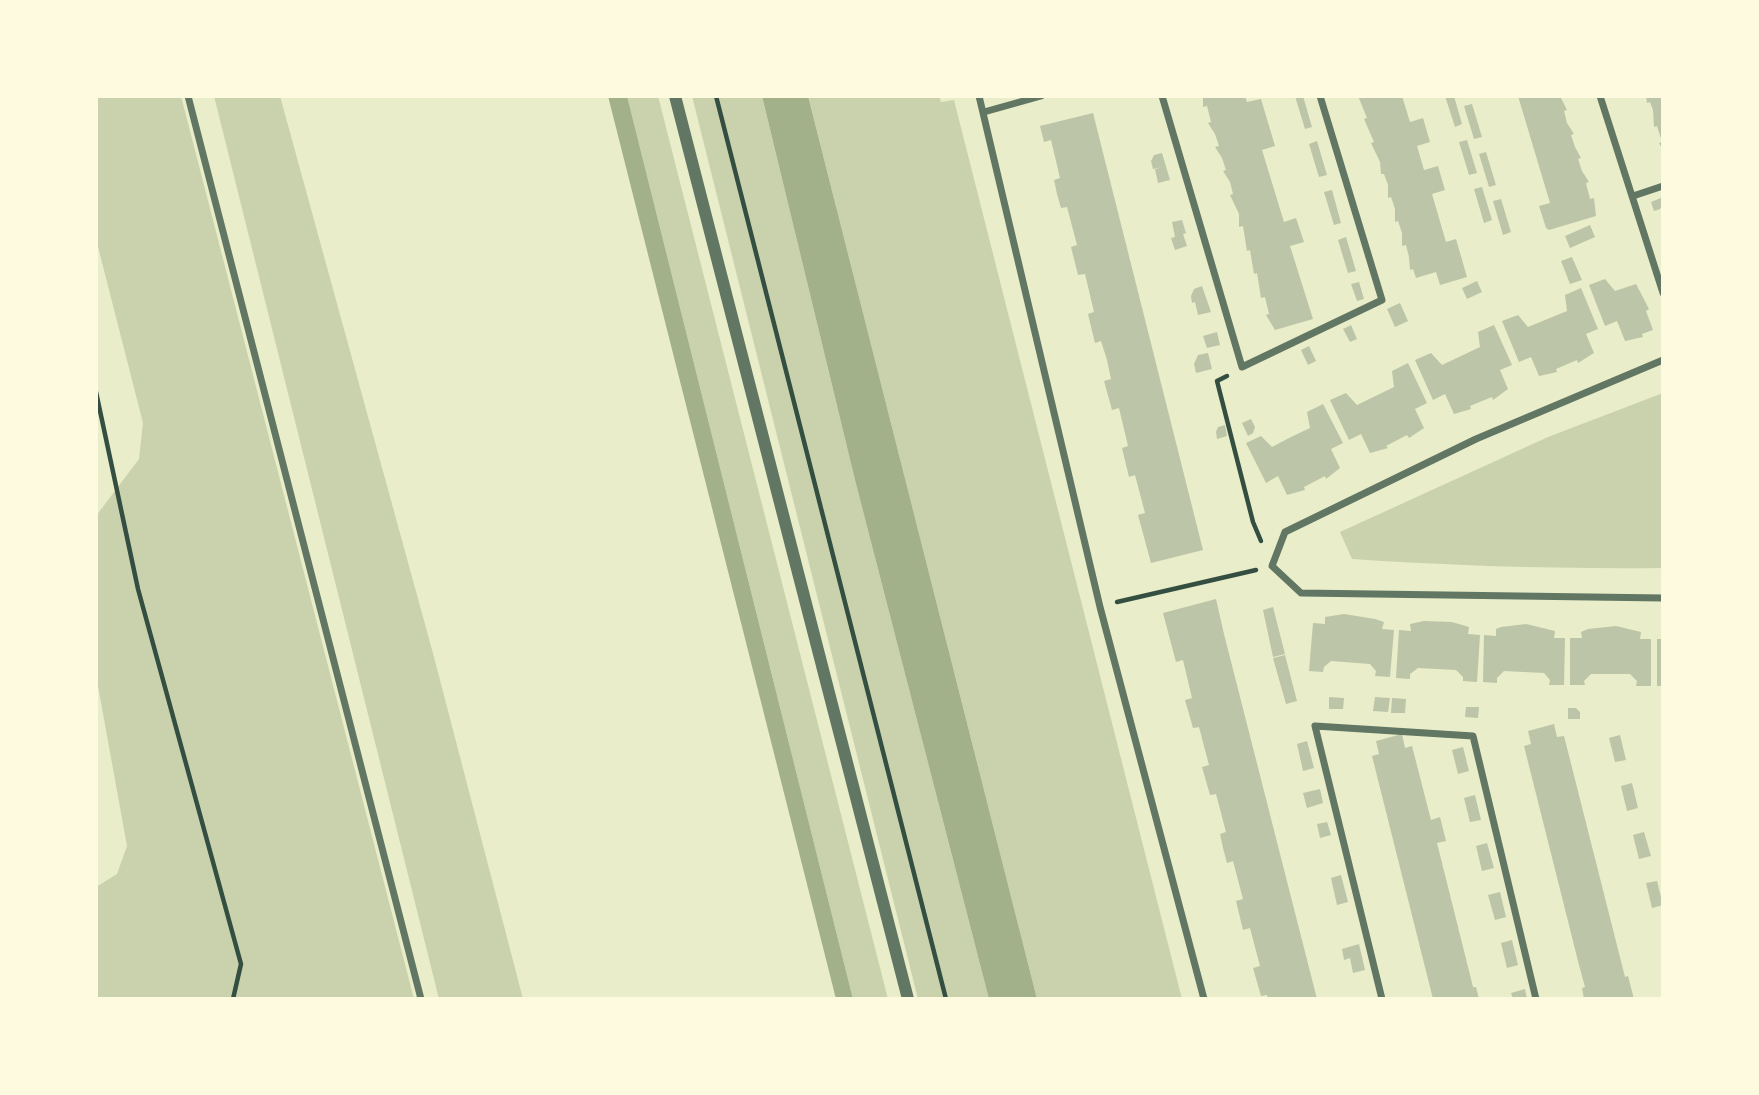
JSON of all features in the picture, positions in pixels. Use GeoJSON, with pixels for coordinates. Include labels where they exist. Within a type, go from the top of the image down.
{"type":"FeatureCollection","features":[{"type":"Feature","properties":{"kind":"street"},"geometry":{"type":"LineString","coordinates":[[188,96],[421,999]]}},
{"type":"Feature","properties":{"kind":"street"},"geometry":{"type":"LineString","coordinates":[[675,96],[908,999]]}},
{"type":"Feature","properties":{"kind":"street"},"geometry":{"type":"LineString","coordinates":[[979,96],[1100,607],[1204,999]]}},
{"type":"Feature","properties":{"kind":"street"},"geometry":{"type":"LineString","coordinates":[[984,112],[1041,96]]}},
{"type":"Feature","properties":{"kind":"street"},"geometry":{"type":"LineString","coordinates":[[1162,96],[1242,367],[1382,300],[1320,96]]}},
{"type":"Feature","properties":{"kind":"street"},"geometry":{"type":"LineString","coordinates":[[1601,96],[1663,293]]}},
{"type":"Feature","properties":{"kind":"street"},"geometry":{"type":"LineString","coordinates":[[1633,196],[1663,186]]}},
{"type":"Feature","properties":{"kind":"street"},"geometry":{"type":"LineString","coordinates":[[1663,360],[1476,439],[1285,531],[1272,566],[1301,593],[1663,598]]}},
{"type":"Feature","properties":{"kind":"street"},"geometry":{"type":"LineString","coordinates":[[1382,999],[1315,726],[1473,736],[1536,999]]}},
{"type":"Feature","properties":{"kind":"path"},"geometry":{"type":"LineString","coordinates":[[716,96],[946,999]]}},
{"type":"Feature","properties":{"kind":"path"},"geometry":{"type":"LineString","coordinates":[[1100,607],[1272,566],[1253,522],[1217,381],[1242,367]]}},
{"type":"Feature","properties":{"kind":"path"},"geometry":{"type":"LineString","coordinates":[[96,392],[138,589],[241,964],[233,999]]}},
{"type":"Feature","properties":{"kind":"shaded area"},"geometry":{"type":"Polygon","coordinates":[[[96,96],[181,96],[414,999],[96,999],[96,887],[117,874],[127,846],[96,675],[96,516],[139,459],[143,423],[96,239],[96,96]]]}},
{"type":"Feature","properties":{"kind":"shaded area"},"geometry":{"type":"Polygon","coordinates":[[[214,96],[280,96],[434,657],[523,999],[439,999],[214,96]]]}},
{"type":"Feature","properties":{"kind":"shaded area"},"geometry":{"type":"Polygon","coordinates":[[[608,96],[627,96],[853,999],[836,999],[608,96]]]}},
{"type":"Feature","properties":{"kind":"shaded area"},"geometry":{"type":"Polygon","coordinates":[[[627,96],[658,96],[888,999],[853,999],[627,96]]]}},
{"type":"Feature","properties":{"kind":"shaded area"},"geometry":{"type":"Polygon","coordinates":[[[692,96],[762,96],[855,480],[989,999],[918,999],[692,96]]]}},
{"type":"Feature","properties":{"kind":"shaded area"},"geometry":{"type":"Polygon","coordinates":[[[762,96],[808,96],[1037,999],[989,999],[855,480],[762,96]]]}},
{"type":"Feature","properties":{"kind":"shaded area"},"geometry":{"type":"Polygon","coordinates":[[[808,96],[939,96],[941,102],[954,100],[1182,999],[1037,999],[808,96]]]}},
{"type":"Feature","properties":{"kind":"shaded area"},"geometry":{"type":"Polygon","coordinates":[[[1663,393],[1663,568],[1430,564],[1352,559],[1340,532],[1548,437],[1663,393]]]}},
{"type":"Feature","properties":{"kind":"building"},"geometry":{"type":"Polygon","coordinates":[[[1203,96],[1245,96],[1247,102],[1261,99],[1275,146],[1262,150],[1284,222],[1296,218],[1304,242],[1290,246],[1313,319],[1275,330],[1266,315],[1269,314],[1265,297],[1261,298],[1257,273],[1254,274],[1250,250],[1247,251],[1243,226],[1239,227],[1239,214],[1230,195],[1233,194],[1223,171],[1226,170],[1222,158],[1215,147],[1219,146],[1208,123],[1211,122],[1207,106],[1203,107],[1203,96]]]}},
{"type":"Feature","properties":{"kind":"building"},"geometry":{"type":"Polygon","coordinates":[[[1295,96],[1303,96],[1312,127],[1305,129],[1295,96]]]}},
{"type":"Feature","properties":{"kind":"building"},"geometry":{"type":"Polygon","coordinates":[[[1358,96],[1402,96],[1410,122],[1423,118],[1430,142],[1417,146],[1424,170],[1438,166],[1445,190],[1432,194],[1446,242],[1456,239],[1467,277],[1440,285],[1436,272],[1416,278],[1413,269],[1410,270],[1406,245],[1402,246],[1402,233],[1398,221],[1395,222],[1395,209],[1391,197],[1388,198],[1388,185],[1384,174],[1381,174],[1380,162],[1371,143],[1374,142],[1358,96]]]}},
{"type":"Feature","properties":{"kind":"building"},"geometry":{"type":"Polygon","coordinates":[[[1445,96],[1454,96],[1462,124],[1455,127],[1445,96]]]}},
{"type":"Feature","properties":{"kind":"building"},"geometry":{"type":"Polygon","coordinates":[[[1518,96],[1560,96],[1567,110],[1564,111],[1574,134],[1571,135],[1581,158],[1578,159],[1582,171],[1589,182],[1586,183],[1590,199],[1594,198],[1596,216],[1549,230],[1546,228],[1539,206],[1550,203],[1518,96]]]}},
{"type":"Feature","properties":{"kind":"building"},"geometry":{"type":"Polygon","coordinates":[[[1646,96],[1663,96],[1663,150],[1659,143],[1662,142],[1657,126],[1654,127],[1653,110],[1650,102],[1647,103],[1646,96]]]}},
{"type":"Feature","properties":{"kind":"building"},"geometry":{"type":"Polygon","coordinates":[[[1472,104],[1482,137],[1474,139],[1464,106],[1472,104]]]}},
{"type":"Feature","properties":{"kind":"building"},"geometry":{"type":"Polygon","coordinates":[[[1093,113],[1203,550],[1151,563],[1138,515],[1145,513],[1135,475],[1129,477],[1122,448],[1128,446],[1119,408],[1112,410],[1104,381],[1111,379],[1107,360],[1101,341],[1095,343],[1088,314],[1094,312],[1085,274],[1078,275],[1071,247],[1077,245],[1067,207],[1061,208],[1054,180],[1060,178],[1051,140],[1044,142],[1040,126],[1093,113]]]}},
{"type":"Feature","properties":{"kind":"building"},"geometry":{"type":"Polygon","coordinates":[[[1467,140],[1477,173],[1469,175],[1459,142],[1467,140]]]}},
{"type":"Feature","properties":{"kind":"building"},"geometry":{"type":"Polygon","coordinates":[[[1317,141],[1327,175],[1319,177],[1309,144],[1317,141]]]}},
{"type":"Feature","properties":{"kind":"building"},"geometry":{"type":"Polygon","coordinates":[[[1486,152],[1496,185],[1489,187],[1479,154],[1486,152]]]}},
{"type":"Feature","properties":{"kind":"building"},"geometry":{"type":"Polygon","coordinates":[[[1162,153],[1170,180],[1158,183],[1155,169],[1163,167],[1153,169],[1151,161],[1154,155],[1162,153]]]}},
{"type":"Feature","properties":{"kind":"building"},"geometry":{"type":"Polygon","coordinates":[[[1482,187],[1492,220],[1484,223],[1474,189],[1482,187]]]}},
{"type":"Feature","properties":{"kind":"building"},"geometry":{"type":"Polygon","coordinates":[[[1332,190],[1341,223],[1334,225],[1324,192],[1332,190]]]}},
{"type":"Feature","properties":{"kind":"building"},"geometry":{"type":"Polygon","coordinates":[[[1661,198],[1660,209],[1654,211],[1651,202],[1661,198]]]}},
{"type":"Feature","properties":{"kind":"building"},"geometry":{"type":"Polygon","coordinates":[[[1501,199],[1511,232],[1503,235],[1493,201],[1501,199]]]}},
{"type":"Feature","properties":{"kind":"building"},"geometry":{"type":"Polygon","coordinates":[[[1182,220],[1187,246],[1175,250],[1171,238],[1175,237],[1172,222],[1182,220]]]}},
{"type":"Feature","properties":{"kind":"building"},"geometry":{"type":"Polygon","coordinates":[[[1590,225],[1595,237],[1570,248],[1565,236],[1590,225]]]}},
{"type":"Feature","properties":{"kind":"building"},"geometry":{"type":"Polygon","coordinates":[[[1346,237],[1356,271],[1348,273],[1338,240],[1346,237]]]}},
{"type":"Feature","properties":{"kind":"building"},"geometry":{"type":"Polygon","coordinates":[[[1572,257],[1582,280],[1570,284],[1561,261],[1572,257]]]}},
{"type":"Feature","properties":{"kind":"building"},"geometry":{"type":"Polygon","coordinates":[[[1605,279],[1615,291],[1636,284],[1649,309],[1646,311],[1653,330],[1642,334],[1643,337],[1625,341],[1617,321],[1605,326],[1589,285],[1605,279]]]}},
{"type":"Feature","properties":{"kind":"building"},"geometry":{"type":"Polygon","coordinates":[[[1477,281],[1482,292],[1467,299],[1462,288],[1477,281]]]}},
{"type":"Feature","properties":{"kind":"building"},"geometry":{"type":"Polygon","coordinates":[[[1359,282],[1364,299],[1357,301],[1351,284],[1359,282]]]}},
{"type":"Feature","properties":{"kind":"building"},"geometry":{"type":"Polygon","coordinates":[[[1202,286],[1211,312],[1198,315],[1191,296],[1194,289],[1202,286]]]}},
{"type":"Feature","properties":{"kind":"building"},"geometry":{"type":"Polygon","coordinates":[[[1581,288],[1598,329],[1586,334],[1594,353],[1578,363],[1577,360],[1556,369],[1557,372],[1539,376],[1531,357],[1519,362],[1502,321],[1518,315],[1528,327],[1567,311],[1565,295],[1581,288]]]}},
{"type":"Feature","properties":{"kind":"building"},"geometry":{"type":"Polygon","coordinates":[[[1400,303],[1408,321],[1395,327],[1387,309],[1400,303]]]}},
{"type":"Feature","properties":{"kind":"building"},"geometry":{"type":"Polygon","coordinates":[[[1351,325],[1357,339],[1350,342],[1343,329],[1351,325]]]}},
{"type":"Feature","properties":{"kind":"building"},"geometry":{"type":"Polygon","coordinates":[[[1494,325],[1512,365],[1500,370],[1508,389],[1493,400],[1492,397],[1470,406],[1471,409],[1454,414],[1445,394],[1433,400],[1415,360],[1431,353],[1442,365],[1480,347],[1478,332],[1494,325]]]}},
{"type":"Feature","properties":{"kind":"building"},"geometry":{"type":"Polygon","coordinates":[[[1217,332],[1220,345],[1207,348],[1203,336],[1217,332]]]}},
{"type":"Feature","properties":{"kind":"building"},"geometry":{"type":"Polygon","coordinates":[[[1309,346],[1316,361],[1308,365],[1301,350],[1309,346]]]}},
{"type":"Feature","properties":{"kind":"building"},"geometry":{"type":"Polygon","coordinates":[[[1208,353],[1212,369],[1196,373],[1194,364],[1198,355],[1208,353]]]}},
{"type":"Feature","properties":{"kind":"building"},"geometry":{"type":"Polygon","coordinates":[[[1408,363],[1427,403],[1415,409],[1424,428],[1409,438],[1407,435],[1386,446],[1388,448],[1370,453],[1361,434],[1349,440],[1330,400],[1346,393],[1357,405],[1394,387],[1392,371],[1408,363]]]}},
{"type":"Feature","properties":{"kind":"building"},"geometry":{"type":"Polygon","coordinates":[[[1323,404],[1343,443],[1331,449],[1340,468],[1326,479],[1325,476],[1304,487],[1305,490],[1287,495],[1278,476],[1266,483],[1246,443],[1261,436],[1272,447],[1310,428],[1307,412],[1323,404]]]}},
{"type":"Feature","properties":{"kind":"building"},"geometry":{"type":"Polygon","coordinates":[[[1251,419],[1255,427],[1253,433],[1248,436],[1242,423],[1251,419]]]}},
{"type":"Feature","properties":{"kind":"building"},"geometry":{"type":"Polygon","coordinates":[[[1225,425],[1227,436],[1217,439],[1218,427],[1225,425]]]}},
{"type":"Feature","properties":{"kind":"building"},"geometry":{"type":"Polygon","coordinates":[[[1216,599],[1317,999],[1268,999],[1267,995],[1261,996],[1253,968],[1260,966],[1250,928],[1243,930],[1236,901],[1243,899],[1233,861],[1227,863],[1223,848],[1220,834],[1226,832],[1216,794],[1210,795],[1202,767],[1209,765],[1199,727],[1193,728],[1185,700],[1192,698],[1183,660],[1176,662],[1163,613],[1216,599]]]}},
{"type":"Feature","properties":{"kind":"building"},"geometry":{"type":"Polygon","coordinates":[[[1273,607],[1285,654],[1273,657],[1263,610],[1273,607]]]}},
{"type":"Feature","properties":{"kind":"building"},"geometry":{"type":"Polygon","coordinates":[[[1344,614],[1375,619],[1384,622],[1382,629],[1394,630],[1390,677],[1375,676],[1376,671],[1370,664],[1331,661],[1324,667],[1323,672],[1309,671],[1313,623],[1325,624],[1325,617],[1344,614]]]}},
{"type":"Feature","properties":{"kind":"building"},"geometry":{"type":"Polygon","coordinates":[[[1424,621],[1452,622],[1469,627],[1468,634],[1480,635],[1477,682],[1463,681],[1463,677],[1456,670],[1418,668],[1410,674],[1410,679],[1396,678],[1399,630],[1411,631],[1410,624],[1424,621]]]}},
{"type":"Feature","properties":{"kind":"building"},"geometry":{"type":"Polygon","coordinates":[[[1526,624],[1555,631],[1554,638],[1565,638],[1564,685],[1549,685],[1550,680],[1544,673],[1504,671],[1497,678],[1497,683],[1483,682],[1484,635],[1496,636],[1496,629],[1501,627],[1526,624]]]}},
{"type":"Feature","properties":{"kind":"building"},"geometry":{"type":"Polygon","coordinates":[[[1616,626],[1641,632],[1640,639],[1651,639],[1651,686],[1636,686],[1637,681],[1630,674],[1591,674],[1584,681],[1585,685],[1570,685],[1570,638],[1582,638],[1581,632],[1588,629],[1616,626]]]}},
{"type":"Feature","properties":{"kind":"building"},"geometry":{"type":"Polygon","coordinates":[[[1657,639],[1663,639],[1663,686],[1657,686],[1657,639]]]}},
{"type":"Feature","properties":{"kind":"building"},"geometry":{"type":"Polygon","coordinates":[[[1285,655],[1297,701],[1286,704],[1273,658],[1285,655]]]}},
{"type":"Feature","properties":{"kind":"building"},"geometry":{"type":"Polygon","coordinates":[[[1329,697],[1344,698],[1343,709],[1329,709],[1329,697]]]}},
{"type":"Feature","properties":{"kind":"building"},"geometry":{"type":"Polygon","coordinates":[[[1375,697],[1390,698],[1388,712],[1373,711],[1375,697]]]}},
{"type":"Feature","properties":{"kind":"building"},"geometry":{"type":"Polygon","coordinates":[[[1392,698],[1406,699],[1405,713],[1391,713],[1392,698]]]}},
{"type":"Feature","properties":{"kind":"building"},"geometry":{"type":"Polygon","coordinates":[[[1466,707],[1479,707],[1478,718],[1465,717],[1466,707]]]}},
{"type":"Feature","properties":{"kind":"building"},"geometry":{"type":"Polygon","coordinates":[[[1568,708],[1576,708],[1580,712],[1580,719],[1568,719],[1568,708]]]}},
{"type":"Feature","properties":{"kind":"building"},"geometry":{"type":"Polygon","coordinates":[[[1554,724],[1557,737],[1564,736],[1625,977],[1628,976],[1634,999],[1584,999],[1582,988],[1585,987],[1524,746],[1531,744],[1528,731],[1554,724]]]}},
{"type":"Feature","properties":{"kind":"building"},"geometry":{"type":"Polygon","coordinates":[[[1402,734],[1405,748],[1412,746],[1431,820],[1440,817],[1446,841],[1437,843],[1473,987],[1476,987],[1479,999],[1433,999],[1372,756],[1379,754],[1376,741],[1402,734]]]}},
{"type":"Feature","properties":{"kind":"building"},"geometry":{"type":"Polygon","coordinates":[[[1620,735],[1626,760],[1615,762],[1609,738],[1620,735]]]}},
{"type":"Feature","properties":{"kind":"building"},"geometry":{"type":"Polygon","coordinates":[[[1307,741],[1314,768],[1303,771],[1297,744],[1307,741]]]}},
{"type":"Feature","properties":{"kind":"building"},"geometry":{"type":"Polygon","coordinates":[[[1463,747],[1469,771],[1458,774],[1452,750],[1463,747]]]}},
{"type":"Feature","properties":{"kind":"building"},"geometry":{"type":"Polygon","coordinates":[[[1632,783],[1638,808],[1627,811],[1621,786],[1632,783]]]}},
{"type":"Feature","properties":{"kind":"building"},"geometry":{"type":"Polygon","coordinates":[[[1320,789],[1323,803],[1307,808],[1303,793],[1320,789]]]}},
{"type":"Feature","properties":{"kind":"building"},"geometry":{"type":"Polygon","coordinates":[[[1475,795],[1481,820],[1470,822],[1464,798],[1475,795]]]}},
{"type":"Feature","properties":{"kind":"building"},"geometry":{"type":"Polygon","coordinates":[[[1327,822],[1331,835],[1320,838],[1317,824],[1327,822]]]}},
{"type":"Feature","properties":{"kind":"building"},"geometry":{"type":"Polygon","coordinates":[[[1644,832],[1651,856],[1639,859],[1633,835],[1644,832]]]}},
{"type":"Feature","properties":{"kind":"building"},"geometry":{"type":"Polygon","coordinates":[[[1487,843],[1494,868],[1482,871],[1476,846],[1487,843]]]}},
{"type":"Feature","properties":{"kind":"building"},"geometry":{"type":"Polygon","coordinates":[[[1341,875],[1348,902],[1337,905],[1331,878],[1341,875]]]}},
{"type":"Feature","properties":{"kind":"building"},"geometry":{"type":"Polygon","coordinates":[[[1657,881],[1663,905],[1652,908],[1646,883],[1657,881]]]}},
{"type":"Feature","properties":{"kind":"building"},"geometry":{"type":"Polygon","coordinates":[[[1500,892],[1506,917],[1495,920],[1488,895],[1500,892]]]}},
{"type":"Feature","properties":{"kind":"building"},"geometry":{"type":"Polygon","coordinates":[[[1512,940],[1518,965],[1507,968],[1501,943],[1512,940]]]}},
{"type":"Feature","properties":{"kind":"building"},"geometry":{"type":"Polygon","coordinates":[[[1359,944],[1365,970],[1353,973],[1350,958],[1344,960],[1342,949],[1359,944]]]}},
{"type":"Feature","properties":{"kind":"building"},"geometry":{"type":"Polygon","coordinates":[[[1525,989],[1527,999],[1513,999],[1511,993],[1525,989]]]}}]}
